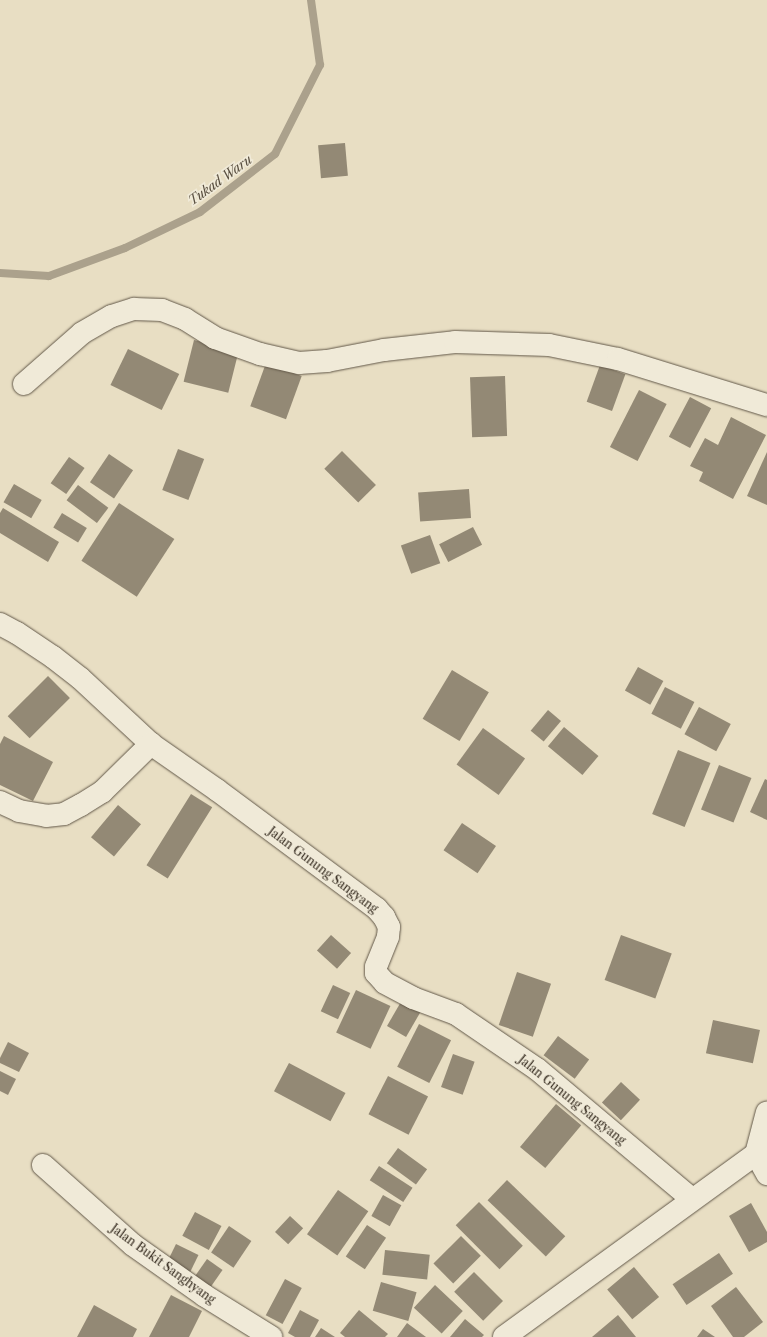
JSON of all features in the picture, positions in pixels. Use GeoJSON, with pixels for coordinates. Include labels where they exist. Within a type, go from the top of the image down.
{"type":"FeatureCollection","features":[{"type":"Feature","properties":{"kind":"street"},"geometry":{"type":"LineString","coordinates":[[24,384],[82,333],[112,316],[134,309],[162,310],[185,319],[215,338],[260,354],[299,363],[328,361],[384,350],[455,342],[549,345],[618,358],[767,405]]}},
{"type":"Feature","properties":{"kind":"street","name":"Jalan Gunung Sangyang"},"geometry":{"type":"LineString","coordinates":[[0,624],[17,633],[69,669],[151,744],[217,790],[326,873],[377,909],[384,917],[389,927],[388,937],[378,962],[376,973],[385,983],[413,998],[456,1014],[537,1069],[692,1199]]}},
{"type":"Feature","properties":{"kind":"street"},"geometry":{"type":"LineString","coordinates":[[0,802],[19,811],[46,816],[64,814],[81,806],[102,792],[151,744]]}},
{"type":"Feature","properties":{"kind":"street"},"geometry":{"type":"LineString","coordinates":[[504,1337],[756,1154],[767,1112]]}},
{"type":"Feature","properties":{"kind":"street"},"geometry":{"type":"LineString","coordinates":[[756,1154],[767,1174]]}},
{"type":"Feature","properties":{"kind":"street","name":"Jalan Bukit Sanghyang"},"geometry":{"type":"LineString","coordinates":[[43,1165],[133,1245],[205,1296],[272,1337]]}},
{"type":"Feature","properties":{"kind":"building"},"geometry":{"type":"Polygon","coordinates":[[[345,143],[348,176],[321,178],[318,145],[345,143]]]}},
{"type":"Feature","properties":{"kind":"building"},"geometry":{"type":"Polygon","coordinates":[[[194,340],[239,351],[228,393],[184,382],[194,340]]]}},
{"type":"Feature","properties":{"kind":"building"},"geometry":{"type":"Polygon","coordinates":[[[128,349],[179,374],[162,410],[110,385],[128,349]]]}},
{"type":"Feature","properties":{"kind":"building"},"geometry":{"type":"Polygon","coordinates":[[[266,363],[302,376],[286,419],[250,406],[266,363]]]}},
{"type":"Feature","properties":{"kind":"building"},"geometry":{"type":"Polygon","coordinates":[[[600,365],[625,374],[612,411],[587,402],[600,365]]]}},
{"type":"Feature","properties":{"kind":"building"},"geometry":{"type":"Polygon","coordinates":[[[505,376],[507,436],[472,437],[470,377],[505,376]]]}},
{"type":"Feature","properties":{"kind":"building"},"geometry":{"type":"Polygon","coordinates":[[[639,390],[667,404],[638,461],[610,447],[639,390]]]}},
{"type":"Feature","properties":{"kind":"building"},"geometry":{"type":"Polygon","coordinates":[[[690,397],[711,408],[690,448],[669,437],[690,397]]]}},
{"type":"Feature","properties":{"kind":"building"},"geometry":{"type":"Polygon","coordinates":[[[731,417],[766,435],[733,499],[699,481],[703,472],[690,466],[705,438],[718,445],[731,417]]]}},
{"type":"Feature","properties":{"kind":"building"},"geometry":{"type":"Polygon","coordinates":[[[178,449],[204,459],[188,500],[162,490],[178,449]]]}},
{"type":"Feature","properties":{"kind":"building"},"geometry":{"type":"Polygon","coordinates":[[[342,451],[376,485],[358,503],[324,469],[342,451]]]}},
{"type":"Feature","properties":{"kind":"building"},"geometry":{"type":"Polygon","coordinates":[[[767,452],[767,505],[747,496],[767,452]]]}},
{"type":"Feature","properties":{"kind":"building"},"geometry":{"type":"Polygon","coordinates":[[[109,454],[133,470],[114,498],[90,482],[109,454]]]}},
{"type":"Feature","properties":{"kind":"building"},"geometry":{"type":"Polygon","coordinates":[[[69,457],[85,468],[66,494],[51,483],[69,457]]]}},
{"type":"Feature","properties":{"kind":"building"},"geometry":{"type":"Polygon","coordinates":[[[14,484],[42,500],[31,518],[4,502],[14,484]]]}},
{"type":"Feature","properties":{"kind":"building"},"geometry":{"type":"Polygon","coordinates":[[[78,485],[108,508],[97,523],[67,500],[78,485]]]}},
{"type":"Feature","properties":{"kind":"building"},"geometry":{"type":"Polygon","coordinates":[[[469,489],[471,518],[420,521],[418,493],[469,489]]]}},
{"type":"Feature","properties":{"kind":"building"},"geometry":{"type":"Polygon","coordinates":[[[119,503],[174,539],[137,597],[81,561],[119,503]]]}},
{"type":"Feature","properties":{"kind":"building"},"geometry":{"type":"Polygon","coordinates":[[[3,508],[59,542],[48,562],[0,533],[0,513],[3,508]]]}},
{"type":"Feature","properties":{"kind":"building"},"geometry":{"type":"Polygon","coordinates":[[[62,513],[87,528],[78,543],[53,528],[62,513]]]}},
{"type":"Feature","properties":{"kind":"building"},"geometry":{"type":"Polygon","coordinates":[[[473,527],[482,545],[448,562],[439,544],[473,527]]]}},
{"type":"Feature","properties":{"kind":"building"},"geometry":{"type":"Polygon","coordinates":[[[430,535],[440,563],[411,574],[401,546],[430,535]]]}},
{"type":"Feature","properties":{"kind":"building"},"geometry":{"type":"Polygon","coordinates":[[[638,667],[663,681],[650,705],[625,691],[638,667]]]}},
{"type":"Feature","properties":{"kind":"building"},"geometry":{"type":"Polygon","coordinates":[[[452,670],[489,692],[460,741],[423,719],[452,670]]]}},
{"type":"Feature","properties":{"kind":"building"},"geometry":{"type":"Polygon","coordinates":[[[48,676],[70,698],[30,738],[8,716],[48,676]]]}},
{"type":"Feature","properties":{"kind":"building"},"geometry":{"type":"Polygon","coordinates":[[[665,687],[694,702],[681,729],[651,714],[665,687]]]}},
{"type":"Feature","properties":{"kind":"building"},"geometry":{"type":"Polygon","coordinates":[[[699,707],[731,724],[716,751],[684,734],[699,707]]]}},
{"type":"Feature","properties":{"kind":"building"},"geometry":{"type":"Polygon","coordinates":[[[548,710],[561,721],[544,742],[531,731],[548,710]]]}},
{"type":"Feature","properties":{"kind":"building"},"geometry":{"type":"Polygon","coordinates":[[[564,727],[598,756],[582,775],[548,746],[564,727]]]}},
{"type":"Feature","properties":{"kind":"building"},"geometry":{"type":"Polygon","coordinates":[[[483,728],[525,759],[499,795],[457,764],[483,728]]]}},
{"type":"Feature","properties":{"kind":"building"},"geometry":{"type":"Polygon","coordinates":[[[4,736],[53,762],[33,801],[0,785],[0,744],[4,736]]]}},
{"type":"Feature","properties":{"kind":"building"},"geometry":{"type":"Polygon","coordinates":[[[678,750],[710,763],[685,827],[652,814],[678,750]]]}},
{"type":"Feature","properties":{"kind":"building"},"geometry":{"type":"Polygon","coordinates":[[[719,765],[751,778],[733,823],[701,810],[719,765]]]}},
{"type":"Feature","properties":{"kind":"building"},"geometry":{"type":"Polygon","coordinates":[[[765,779],[767,780],[767,820],[750,812],[765,779]]]}},
{"type":"Feature","properties":{"kind":"building"},"geometry":{"type":"Polygon","coordinates":[[[191,794],[212,807],[168,878],[146,865],[191,794]]]}},
{"type":"Feature","properties":{"kind":"building"},"geometry":{"type":"Polygon","coordinates":[[[118,805],[141,824],[114,856],[91,837],[118,805]]]}},
{"type":"Feature","properties":{"kind":"building"},"geometry":{"type":"Polygon","coordinates":[[[462,823],[496,846],[478,873],[444,850],[462,823]]]}},
{"type":"Feature","properties":{"kind":"building"},"geometry":{"type":"Polygon","coordinates":[[[331,935],[351,953],[337,969],[317,951],[331,935]]]}},
{"type":"Feature","properties":{"kind":"building"},"geometry":{"type":"Polygon","coordinates":[[[621,935],[672,953],[655,999],[605,980],[621,935]]]}},
{"type":"Feature","properties":{"kind":"building"},"geometry":{"type":"Polygon","coordinates":[[[517,972],[551,984],[533,1037],[499,1025],[517,972]]]}},
{"type":"Feature","properties":{"kind":"building"},"geometry":{"type":"Polygon","coordinates":[[[333,985],[350,993],[338,1019],[321,1011],[333,985]]]}},
{"type":"Feature","properties":{"kind":"building"},"geometry":{"type":"Polygon","coordinates":[[[356,990],[390,1006],[371,1049],[336,1033],[356,990]]]}},
{"type":"Feature","properties":{"kind":"building"},"geometry":{"type":"Polygon","coordinates":[[[402,1000],[421,1011],[406,1037],[387,1026],[402,1000]]]}},
{"type":"Feature","properties":{"kind":"building"},"geometry":{"type":"Polygon","coordinates":[[[713,1020],[760,1030],[753,1063],[706,1053],[713,1020]]]}},
{"type":"Feature","properties":{"kind":"building"},"geometry":{"type":"Polygon","coordinates":[[[419,1024],[451,1040],[429,1083],[397,1067],[419,1024]]]}},
{"type":"Feature","properties":{"kind":"building"},"geometry":{"type":"Polygon","coordinates":[[[558,1036],[589,1059],[575,1079],[544,1055],[558,1036]]]}},
{"type":"Feature","properties":{"kind":"building"},"geometry":{"type":"Polygon","coordinates":[[[8,1042],[29,1053],[19,1072],[0,1063],[0,1058],[8,1042]]]}},
{"type":"Feature","properties":{"kind":"building"},"geometry":{"type":"Polygon","coordinates":[[[453,1054],[475,1062],[463,1095],[441,1087],[453,1054]]]}},
{"type":"Feature","properties":{"kind":"building"},"geometry":{"type":"Polygon","coordinates":[[[289,1063],[346,1093],[330,1121],[274,1091],[289,1063]]]}},
{"type":"Feature","properties":{"kind":"building"},"geometry":{"type":"Polygon","coordinates":[[[0,1071],[16,1079],[8,1095],[0,1091],[0,1071]]]}},
{"type":"Feature","properties":{"kind":"building"},"geometry":{"type":"Polygon","coordinates":[[[388,1076],[428,1096],[409,1135],[368,1114],[388,1076]]]}},
{"type":"Feature","properties":{"kind":"building"},"geometry":{"type":"Polygon","coordinates":[[[621,1082],[640,1100],[621,1120],[602,1102],[621,1082]]]}},
{"type":"Feature","properties":{"kind":"building"},"geometry":{"type":"Polygon","coordinates":[[[556,1104],[581,1125],[545,1168],[520,1147],[556,1104]]]}},
{"type":"Feature","properties":{"kind":"building"},"geometry":{"type":"Polygon","coordinates":[[[398,1148],[427,1169],[416,1185],[387,1163],[398,1148]]]}},
{"type":"Feature","properties":{"kind":"building"},"geometry":{"type":"Polygon","coordinates":[[[379,1166],[413,1188],[403,1202],[370,1180],[379,1166]]]}},
{"type":"Feature","properties":{"kind":"building"},"geometry":{"type":"Polygon","coordinates":[[[507,1180],[565,1236],[546,1256],[488,1200],[507,1180]]]}},
{"type":"Feature","properties":{"kind":"building"},"geometry":{"type":"Polygon","coordinates":[[[338,1190],[368,1211],[337,1255],[307,1234],[338,1190]]]}},
{"type":"Feature","properties":{"kind":"building"},"geometry":{"type":"Polygon","coordinates":[[[383,1195],[401,1205],[390,1226],[371,1216],[383,1195]]]}},
{"type":"Feature","properties":{"kind":"building"},"geometry":{"type":"Polygon","coordinates":[[[479,1202],[523,1246],[500,1269],[456,1225],[479,1202]]]}},
{"type":"Feature","properties":{"kind":"building"},"geometry":{"type":"Polygon","coordinates":[[[751,1203],[767,1232],[767,1242],[749,1252],[729,1216],[751,1203]]]}},
{"type":"Feature","properties":{"kind":"building"},"geometry":{"type":"Polygon","coordinates":[[[195,1212],[221,1226],[209,1250],[182,1236],[195,1212]]]}},
{"type":"Feature","properties":{"kind":"building"},"geometry":{"type":"Polygon","coordinates":[[[290,1216],[303,1228],[288,1244],[275,1232],[290,1216]]]}},
{"type":"Feature","properties":{"kind":"building"},"geometry":{"type":"Polygon","coordinates":[[[367,1225],[386,1238],[365,1269],[346,1257],[367,1225]]]}},
{"type":"Feature","properties":{"kind":"building"},"geometry":{"type":"Polygon","coordinates":[[[229,1226],[251,1241],[233,1268],[211,1253],[229,1226]]]}},
{"type":"Feature","properties":{"kind":"building"},"geometry":{"type":"Polygon","coordinates":[[[461,1236],[481,1256],[453,1283],[433,1264],[461,1236]]]}},
{"type":"Feature","properties":{"kind":"building"},"geometry":{"type":"Polygon","coordinates":[[[176,1244],[198,1255],[190,1273],[167,1262],[176,1244]]]}},
{"type":"Feature","properties":{"kind":"building"},"geometry":{"type":"Polygon","coordinates":[[[385,1250],[430,1255],[427,1280],[382,1275],[385,1250]]]}},
{"type":"Feature","properties":{"kind":"building"},"geometry":{"type":"Polygon","coordinates":[[[719,1253],[733,1274],[687,1305],[673,1284],[719,1253]]]}},
{"type":"Feature","properties":{"kind":"building"},"geometry":{"type":"Polygon","coordinates":[[[207,1259],[223,1270],[208,1290],[193,1279],[207,1259]]]}},
{"type":"Feature","properties":{"kind":"building"},"geometry":{"type":"Polygon","coordinates":[[[634,1267],[659,1297],[632,1319],[607,1289],[634,1267]]]}},
{"type":"Feature","properties":{"kind":"building"},"geometry":{"type":"Polygon","coordinates":[[[474,1272],[503,1301],[483,1321],[454,1292],[474,1272]]]}},
{"type":"Feature","properties":{"kind":"building"},"geometry":{"type":"Polygon","coordinates":[[[285,1279],[302,1288],[283,1324],[266,1315],[285,1279]]]}},
{"type":"Feature","properties":{"kind":"building"},"geometry":{"type":"Polygon","coordinates":[[[381,1282],[417,1292],[408,1321],[373,1311],[381,1282]]]}},
{"type":"Feature","properties":{"kind":"building"},"geometry":{"type":"Polygon","coordinates":[[[435,1285],[463,1311],[442,1334],[414,1308],[435,1285]]]}},
{"type":"Feature","properties":{"kind":"building"},"geometry":{"type":"Polygon","coordinates":[[[736,1287],[763,1322],[744,1337],[733,1337],[711,1306],[736,1287]]]}},
{"type":"Feature","properties":{"kind":"building"},"geometry":{"type":"Polygon","coordinates":[[[171,1295],[202,1311],[189,1337],[149,1337],[171,1295]]]}},
{"type":"Feature","properties":{"kind":"building"},"geometry":{"type":"Polygon","coordinates":[[[94,1305],[137,1329],[133,1337],[77,1337],[94,1305]]]}},
{"type":"Feature","properties":{"kind":"building"},"geometry":{"type":"Polygon","coordinates":[[[300,1310],[319,1320],[310,1337],[295,1337],[288,1333],[300,1310]]]}},
{"type":"Feature","properties":{"kind":"building"},"geometry":{"type":"Polygon","coordinates":[[[359,1310],[388,1334],[385,1337],[345,1337],[340,1333],[359,1310]]]}},
{"type":"Feature","properties":{"kind":"building"},"geometry":{"type":"Polygon","coordinates":[[[618,1315],[636,1337],[592,1337],[618,1315]]]}},
{"type":"Feature","properties":{"kind":"building"},"geometry":{"type":"Polygon","coordinates":[[[465,1319],[484,1335],[482,1337],[450,1337],[465,1319]]]}},
{"type":"Feature","properties":{"kind":"building"},"geometry":{"type":"Polygon","coordinates":[[[407,1323],[426,1337],[397,1337],[407,1323]]]}},
{"type":"Feature","properties":{"kind":"building"},"geometry":{"type":"Polygon","coordinates":[[[321,1328],[335,1337],[315,1337],[321,1328]]]}},
{"type":"Feature","properties":{"kind":"building"},"geometry":{"type":"Polygon","coordinates":[[[703,1329],[715,1337],[697,1337],[703,1329]]]}},
{"type":"Feature","properties":{"kind":"waterway","name":"Tukad Waru"},"geometry":{"type":"LineString","coordinates":[[0,273],[49,276],[125,248],[200,212],[275,154],[320,65],[311,0]]}}]}
